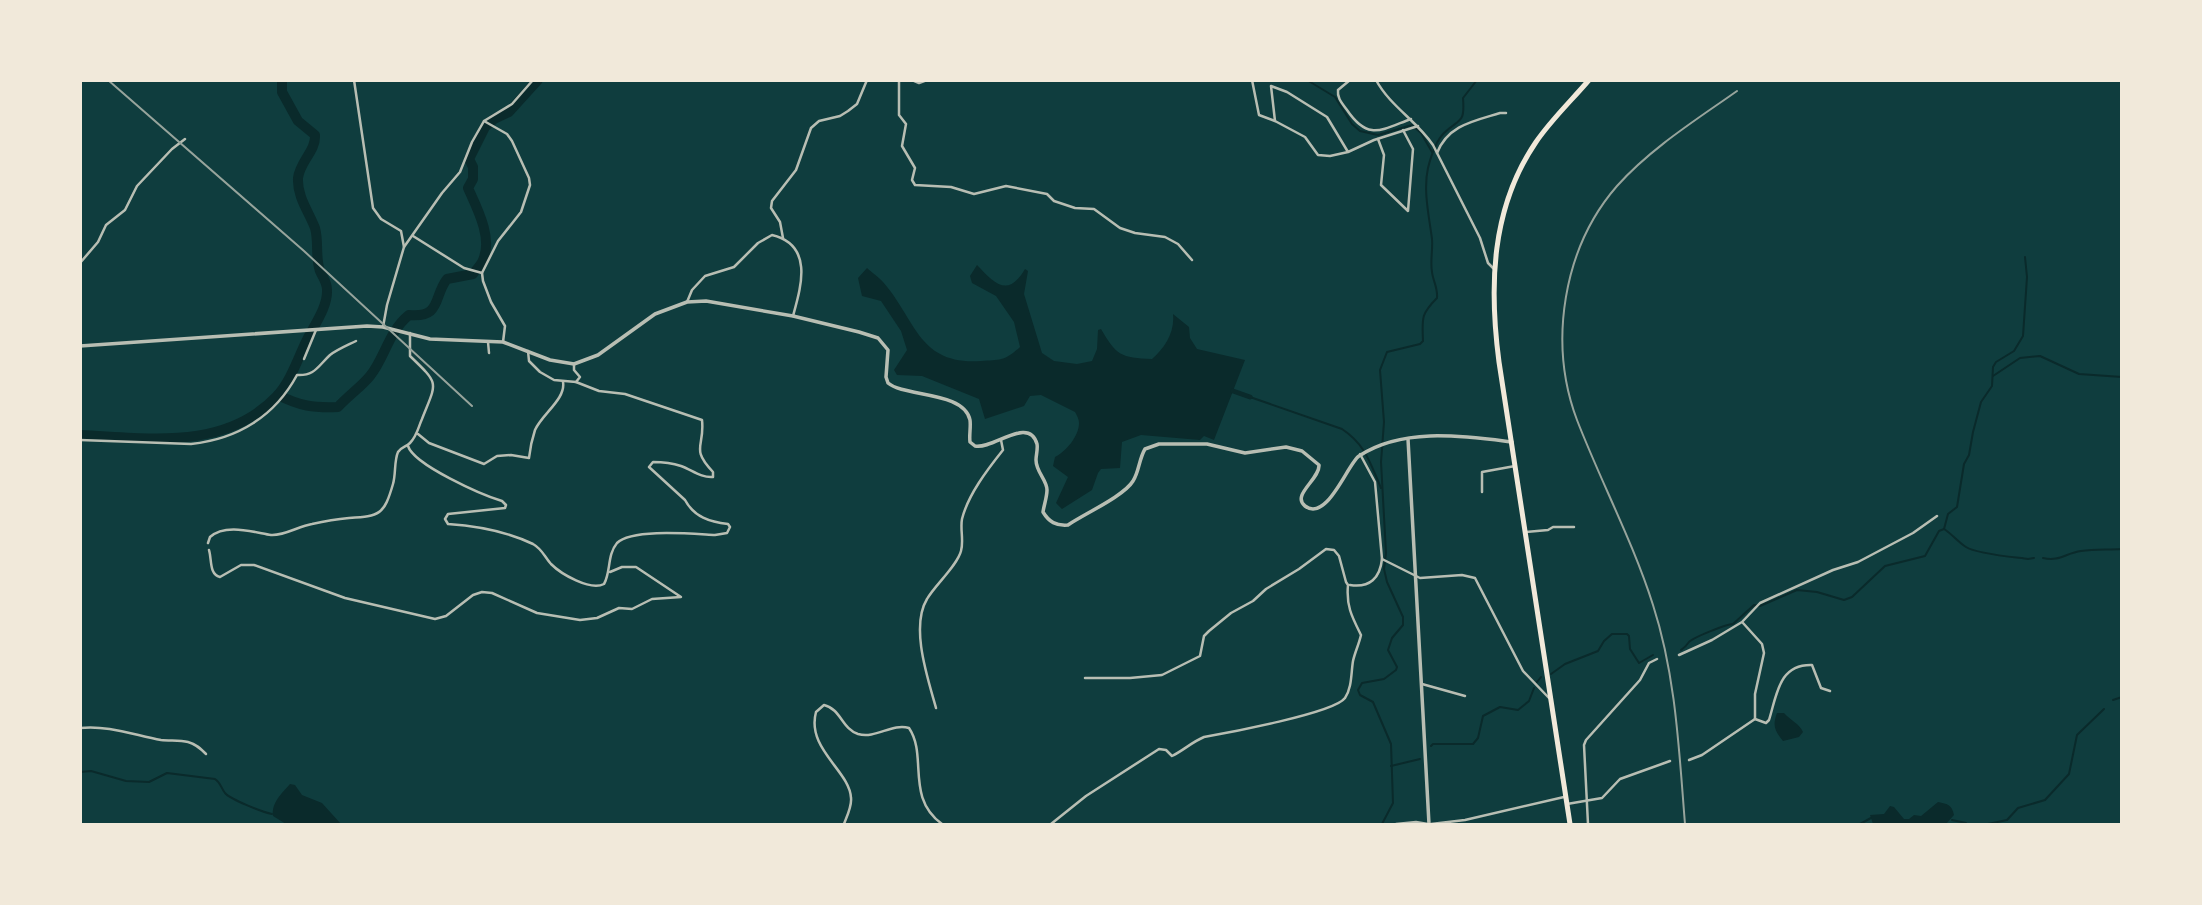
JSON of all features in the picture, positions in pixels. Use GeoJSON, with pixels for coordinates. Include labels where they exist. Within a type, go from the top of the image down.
{"type":"FeatureCollection","features":[{"type":"Feature","properties":{"kind":"highway"},"geometry":{"type":"LineString","coordinates":[[1570,824],[1493,317],[1494,268],[1502,220],[1520,170],[1541,135],[1588,80]]}},
{"type":"Feature","properties":{"kind":"street"},"geometry":{"type":"LineString","coordinates":[[354,80],[373,208],[381,219],[401,231],[404,247]]}},
{"type":"Feature","properties":{"kind":"street"},"geometry":{"type":"LineString","coordinates":[[383,327],[404,247],[460,172],[484,121],[512,104],[533,80]]}},
{"type":"Feature","properties":{"kind":"street"},"geometry":{"type":"LineString","coordinates":[[793,316],[803,279],[802,268],[793,247],[783,238],[780,222],[771,208],[772,201],[796,170],[811,128],[819,121],[848,111],[857,104],[867,80]]}},
{"type":"Feature","properties":{"kind":"street"},"geometry":{"type":"LineString","coordinates":[[899,80],[899,115],[906,124],[902,146],[915,168],[912,180],[915,185],[951,187],[974,194],[1006,186],[1047,194],[1054,201],[1075,208],[1094,209],[1120,228],[1165,237],[1178,244],[1192,260]]}},
{"type":"Feature","properties":{"kind":"street"},"geometry":{"type":"LineString","coordinates":[[912,80],[919,83],[927,80]]}},
{"type":"Feature","properties":{"kind":"street"},"geometry":{"type":"LineString","coordinates":[[1252,80],[1259,115],[1305,137],[1318,155],[1330,156],[1348,152],[1418,126]]}},
{"type":"Feature","properties":{"kind":"street"},"geometry":{"type":"LineString","coordinates":[[1350,80],[1338,90],[1338,96],[1354,121],[1364,129],[1380,131],[1411,119]]}},
{"type":"Feature","properties":{"kind":"street"},"geometry":{"type":"LineString","coordinates":[[1377,80],[1388,99],[1418,126],[1433,145],[1480,238],[1488,263],[1494,268]]}},
{"type":"Feature","properties":{"kind":"street"},"geometry":{"type":"LineString","coordinates":[[1275,121],[1271,86],[1287,92],[1327,117],[1348,152]]}},
{"type":"Feature","properties":{"kind":"street"},"geometry":{"type":"LineString","coordinates":[[1437,152],[1444,138],[1463,124],[1506,113]]}},
{"type":"Feature","properties":{"kind":"street"},"geometry":{"type":"LineString","coordinates":[[484,121],[507,134],[513,141],[530,185],[521,212],[498,241],[481,272],[491,302],[505,326],[503,342]]}},
{"type":"Feature","properties":{"kind":"street"},"geometry":{"type":"LineString","coordinates":[[1378,139],[1384,155],[1381,185],[1408,211],[1413,149],[1403,130]]}},
{"type":"Feature","properties":{"kind":"street"},"geometry":{"type":"LineString","coordinates":[[80,263],[98,242],[106,225],[125,210],[138,186],[172,149],[185,139]]}},
{"type":"Feature","properties":{"kind":"street"},"geometry":{"type":"LineString","coordinates":[[413,236],[464,268],[481,272]]}},
{"type":"Feature","properties":{"kind":"street"},"geometry":{"type":"LineString","coordinates":[[687,302],[692,290],[705,276],[734,267],[767,237],[783,238]]}},
{"type":"Feature","properties":{"kind":"street"},"geometry":{"type":"LineString","coordinates":[[80,346],[317,329],[383,327],[430,339],[503,342],[550,360],[574,364],[598,355],[655,314],[687,302],[723,303],[793,316],[878,338],[888,350],[886,377],[894,388],[918,391],[955,403],[970,419],[970,442],[975,446],[987,446],[1015,433],[1024,432],[1031,435],[1037,442],[1038,471],[1047,487],[1043,512],[1052,523],[1059,526],[1068,525],[1126,489],[1136,476],[1139,460],[1145,449],[1159,444],[1207,444],[1245,453],[1295,448],[1316,460],[1319,465],[1317,476],[1303,490],[1301,496],[1302,502],[1313,509],[1323,505],[1345,478],[1354,459],[1391,443],[1445,435],[1512,442]]}},
{"type":"Feature","properties":{"kind":"street"},"geometry":{"type":"LineString","coordinates":[[304,359],[317,329]]}},
{"type":"Feature","properties":{"kind":"street"},"geometry":{"type":"LineString","coordinates":[[208,543],[212,534],[219,531],[240,530],[277,535],[313,524],[372,517],[386,506],[396,476],[397,454],[400,449],[408,446],[417,433],[434,382],[410,356],[410,333]]}},
{"type":"Feature","properties":{"kind":"street"},"geometry":{"type":"LineString","coordinates":[[487,340],[489,353]]}},
{"type":"Feature","properties":{"kind":"street"},"geometry":{"type":"LineString","coordinates":[[80,440],[191,444],[207,443],[234,434],[247,429],[274,407],[298,374],[314,373],[332,354],[356,341]]}},
{"type":"Feature","properties":{"kind":"street"},"geometry":{"type":"LineString","coordinates":[[408,446],[411,453],[431,468],[472,491],[502,501],[506,505],[502,508],[448,514],[445,519],[449,524],[478,526],[516,536],[537,546],[551,565],[583,584],[601,586],[610,572],[611,556],[616,545],[626,538],[640,535],[727,533],[730,527],[728,524],[706,520],[689,508],[685,500],[649,467],[653,462],[668,463],[699,475],[713,477],[713,472],[699,453],[702,420],[620,393],[599,391],[576,382],[563,382],[540,372],[529,360],[528,351]]}},
{"type":"Feature","properties":{"kind":"street"},"geometry":{"type":"LineString","coordinates":[[574,364],[574,370],[580,377],[576,382]]}},
{"type":"Feature","properties":{"kind":"street"},"geometry":{"type":"LineString","coordinates":[[417,433],[429,443],[484,464],[497,456],[529,457],[536,429],[545,413],[560,397],[563,382]]}},
{"type":"Feature","properties":{"kind":"street"},"geometry":{"type":"LineString","coordinates":[[1408,439],[1429,824]]}},
{"type":"Feature","properties":{"kind":"street"},"geometry":{"type":"LineString","coordinates":[[936,708],[920,638],[920,615],[927,599],[961,552],[961,521],[967,505],[1003,450],[1001,440]]}},
{"type":"Feature","properties":{"kind":"street"},"geometry":{"type":"LineString","coordinates":[[1085,678],[1153,677],[1200,656],[1204,636],[1216,625],[1326,549],[1336,551],[1349,585],[1356,586],[1374,580],[1381,572],[1382,559],[1375,482],[1364,453]]}},
{"type":"Feature","properties":{"kind":"street"},"geometry":{"type":"LineString","coordinates":[[1482,492],[1482,472],[1515,466]]}},
{"type":"Feature","properties":{"kind":"street"},"geometry":{"type":"LineString","coordinates":[[1679,655],[1742,622],[1760,603],[1833,570],[1858,562],[1913,533],[1937,516]]}},
{"type":"Feature","properties":{"kind":"street"},"geometry":{"type":"LineString","coordinates":[[1525,532],[1553,527],[1574,527]]}},
{"type":"Feature","properties":{"kind":"street"},"geometry":{"type":"LineString","coordinates":[[209,550],[216,577],[245,564],[254,565],[345,598],[435,619],[446,616],[473,595],[482,592],[492,593],[537,613],[580,620],[597,618],[618,608],[632,609],[652,599],[681,597],[636,568],[622,567],[610,572]]}},
{"type":"Feature","properties":{"kind":"street"},"geometry":{"type":"LineString","coordinates":[[1382,559],[1416,577],[1462,575],[1475,578],[1523,671],[1551,701]]}},
{"type":"Feature","properties":{"kind":"street"},"geometry":{"type":"LineString","coordinates":[[1051,824],[1086,796],[1160,749],[1166,750],[1172,756],[1204,737],[1260,726],[1340,703],[1346,697],[1361,635],[1348,610],[1346,597],[1349,585]]}},
{"type":"Feature","properties":{"kind":"street"},"geometry":{"type":"LineString","coordinates":[[1742,622],[1762,644],[1764,653],[1756,686],[1755,719]]}},
{"type":"Feature","properties":{"kind":"street"},"geometry":{"type":"LineString","coordinates":[[1588,824],[1584,745],[1586,740],[1640,680],[1649,663],[1657,659]]}},
{"type":"Feature","properties":{"kind":"street"},"geometry":{"type":"LineString","coordinates":[[1755,719],[1766,723],[1769,720],[1780,683],[1796,667],[1812,665],[1821,688],[1830,691]]}},
{"type":"Feature","properties":{"kind":"street"},"geometry":{"type":"LineString","coordinates":[[1421,684],[1465,696]]}},
{"type":"Feature","properties":{"kind":"street"},"geometry":{"type":"LineString","coordinates":[[844,824],[850,804],[850,792],[814,729],[816,712],[824,705],[836,710],[847,727],[857,734],[909,728],[915,742],[917,772],[926,809],[942,824]]}},
{"type":"Feature","properties":{"kind":"street"},"geometry":{"type":"LineString","coordinates":[[1689,760],[1702,755],[1755,719]]}},
{"type":"Feature","properties":{"kind":"street"},"geometry":{"type":"LineString","coordinates":[[80,728],[105,727],[158,739],[187,741],[206,754]]}},
{"type":"Feature","properties":{"kind":"street"},"geometry":{"type":"LineString","coordinates":[[1567,804],[1602,798],[1620,779],[1670,761]]}},
{"type":"Feature","properties":{"kind":"street"},"geometry":{"type":"LineString","coordinates":[[1395,824],[1465,820],[1566,796]]}},
{"type":"Feature","properties":{"kind":"water"},"geometry":{"type":"Polygon","coordinates":[[[977,265],[1001,285],[1013,283],[1025,269],[1028,271],[1024,294],[1042,353],[1054,361],[1077,364],[1092,361],[1097,349],[1098,330],[1101,329],[1120,353],[1133,358],[1152,359],[1168,339],[1173,314],[1189,327],[1190,338],[1197,349],[1245,360],[1214,440],[1204,436],[1200,440],[1141,435],[1122,442],[1120,468],[1101,469],[1092,490],[1062,509],[1056,503],[1068,477],[1053,466],[1055,457],[1067,448],[1077,434],[1079,422],[1075,412],[1041,395],[1030,396],[1024,406],[985,419],[979,399],[922,376],[897,375],[894,370],[907,350],[901,331],[881,301],[862,296],[858,278],[867,268],[880,278],[921,338],[944,356],[960,360],[1002,359],[1020,347],[1014,322],[996,296],[972,283],[970,276],[977,265]]]}},
{"type":"Feature","properties":{"kind":"water"},"geometry":{"type":"Polygon","coordinates":[[[1777,713],[1784,713],[1800,727],[1803,732],[1799,737],[1783,741],[1775,728],[1777,713]]]}},
{"type":"Feature","properties":{"kind":"water"},"geometry":{"type":"Polygon","coordinates":[[[290,784],[295,785],[302,795],[322,803],[341,824],[286,824],[273,816],[275,803],[290,784]]]}},
{"type":"Feature","properties":{"kind":"water"},"geometry":{"type":"Polygon","coordinates":[[[1938,802],[1952,809],[1954,815],[1946,824],[1873,824],[1870,815],[1884,814],[1890,806],[1904,819],[1909,819],[1914,815],[1921,816],[1938,802]]]}},
{"type":"Feature","properties":{"kind":"waterway"},"geometry":{"type":"LineString","coordinates":[[80,435],[159,438],[210,433],[234,426],[256,414],[277,396],[289,378],[322,311],[327,290],[319,266],[315,228],[298,185],[299,172],[313,146],[315,135],[298,121],[282,92],[282,80]]}},
{"type":"Feature","properties":{"kind":"waterway"},"geometry":{"type":"LineString","coordinates":[[278,395],[307,406],[338,407],[370,376],[396,329],[409,315],[420,315],[432,310],[447,279],[473,274],[480,266],[486,251],[486,242],[483,223],[468,188],[473,179],[473,167],[469,159],[485,127],[509,112],[538,80]]}},
{"type":"Feature","properties":{"kind":"waterway"},"geometry":{"type":"LineString","coordinates":[[1307,80],[1335,97],[1352,124],[1360,131],[1378,135],[1412,125],[1421,133],[1432,152]]}},
{"type":"Feature","properties":{"kind":"waterway"},"geometry":{"type":"LineString","coordinates":[[1382,824],[1393,803],[1391,744],[1373,702],[1360,695],[1358,690],[1362,683],[1384,679],[1396,670],[1388,650],[1392,638],[1403,625],[1403,617],[1384,569],[1386,553],[1381,462],[1384,422],[1380,370],[1387,352],[1423,341],[1424,317],[1437,298],[1431,268],[1432,239],[1426,194],[1428,168],[1438,141],[1462,117],[1463,98],[1477,80]]}},
{"type":"Feature","properties":{"kind":"waterway"},"geometry":{"type":"LineString","coordinates":[[1944,529],[1948,514],[1957,507],[1964,464],[1969,455],[1981,402],[1992,386],[1993,367],[1996,362],[2014,351],[2023,336],[2027,277],[2025,257]]}},
{"type":"Feature","properties":{"kind":"waterway"},"geometry":{"type":"LineString","coordinates":[[1993,376],[2020,358],[2040,356],[2079,374],[2122,377]]}},
{"type":"Feature","properties":{"kind":"waterway"},"geometry":{"type":"LineString","coordinates":[[1233,391],[1250,397]]}},
{"type":"Feature","properties":{"kind":"waterway"},"geometry":{"type":"LineString","coordinates":[[1250,397],[1342,429],[1362,448],[1381,488]]}},
{"type":"Feature","properties":{"kind":"waterway"},"geometry":{"type":"LineString","coordinates":[[1681,650],[1697,637],[1733,624],[1754,605],[1760,606],[1797,590],[1817,592],[1844,600],[1852,597],[1885,566],[1925,556],[1939,531],[1944,529],[1971,549],[2005,556],[2034,558]]}},
{"type":"Feature","properties":{"kind":"waterway"},"geometry":{"type":"LineString","coordinates":[[2043,558],[2054,559],[2086,550],[2122,549]]}},
{"type":"Feature","properties":{"kind":"waterway"},"geometry":{"type":"LineString","coordinates":[[1551,674],[1565,664],[1598,651],[1612,634],[1629,636],[1630,649],[1639,663],[1653,655]]}},
{"type":"Feature","properties":{"kind":"waterway"},"geometry":{"type":"LineString","coordinates":[[1537,682],[1541,677]]}},
{"type":"Feature","properties":{"kind":"waterway"},"geometry":{"type":"LineString","coordinates":[[1431,746],[1473,744],[1478,738],[1483,716],[1500,707],[1518,710],[1529,701],[1534,688]]}},
{"type":"Feature","properties":{"kind":"waterway"},"geometry":{"type":"LineString","coordinates":[[2113,700],[2122,697]]}},
{"type":"Feature","properties":{"kind":"waterway"},"geometry":{"type":"LineString","coordinates":[[1988,824],[2007,820],[2018,808],[2045,800],[2069,774],[2077,735],[2104,709]]}},
{"type":"Feature","properties":{"kind":"waterway"},"geometry":{"type":"LineString","coordinates":[[1391,766],[1420,759]]}},
{"type":"Feature","properties":{"kind":"waterway"},"geometry":{"type":"LineString","coordinates":[[80,772],[91,771],[126,781],[149,782],[167,773],[215,779],[228,796],[272,814]]}},
{"type":"Feature","properties":{"kind":"waterway"},"geometry":{"type":"LineString","coordinates":[[1860,824],[1871,818]]}},
{"type":"Feature","properties":{"kind":"waterway"},"geometry":{"type":"LineString","coordinates":[[1952,820],[1966,823]]}},
{"type":"Feature","properties":{"kind":"railway"},"geometry":{"type":"LineString","coordinates":[[108,80],[304,251],[472,406]]}},
{"type":"Feature","properties":{"kind":"railway"},"geometry":{"type":"LineString","coordinates":[[1685,824],[1672,686],[1661,632],[1636,558],[1577,420],[1563,360],[1563,328],[1566,297],[1584,238],[1617,186],[1644,159],[1674,135],[1737,91]]}}]}
